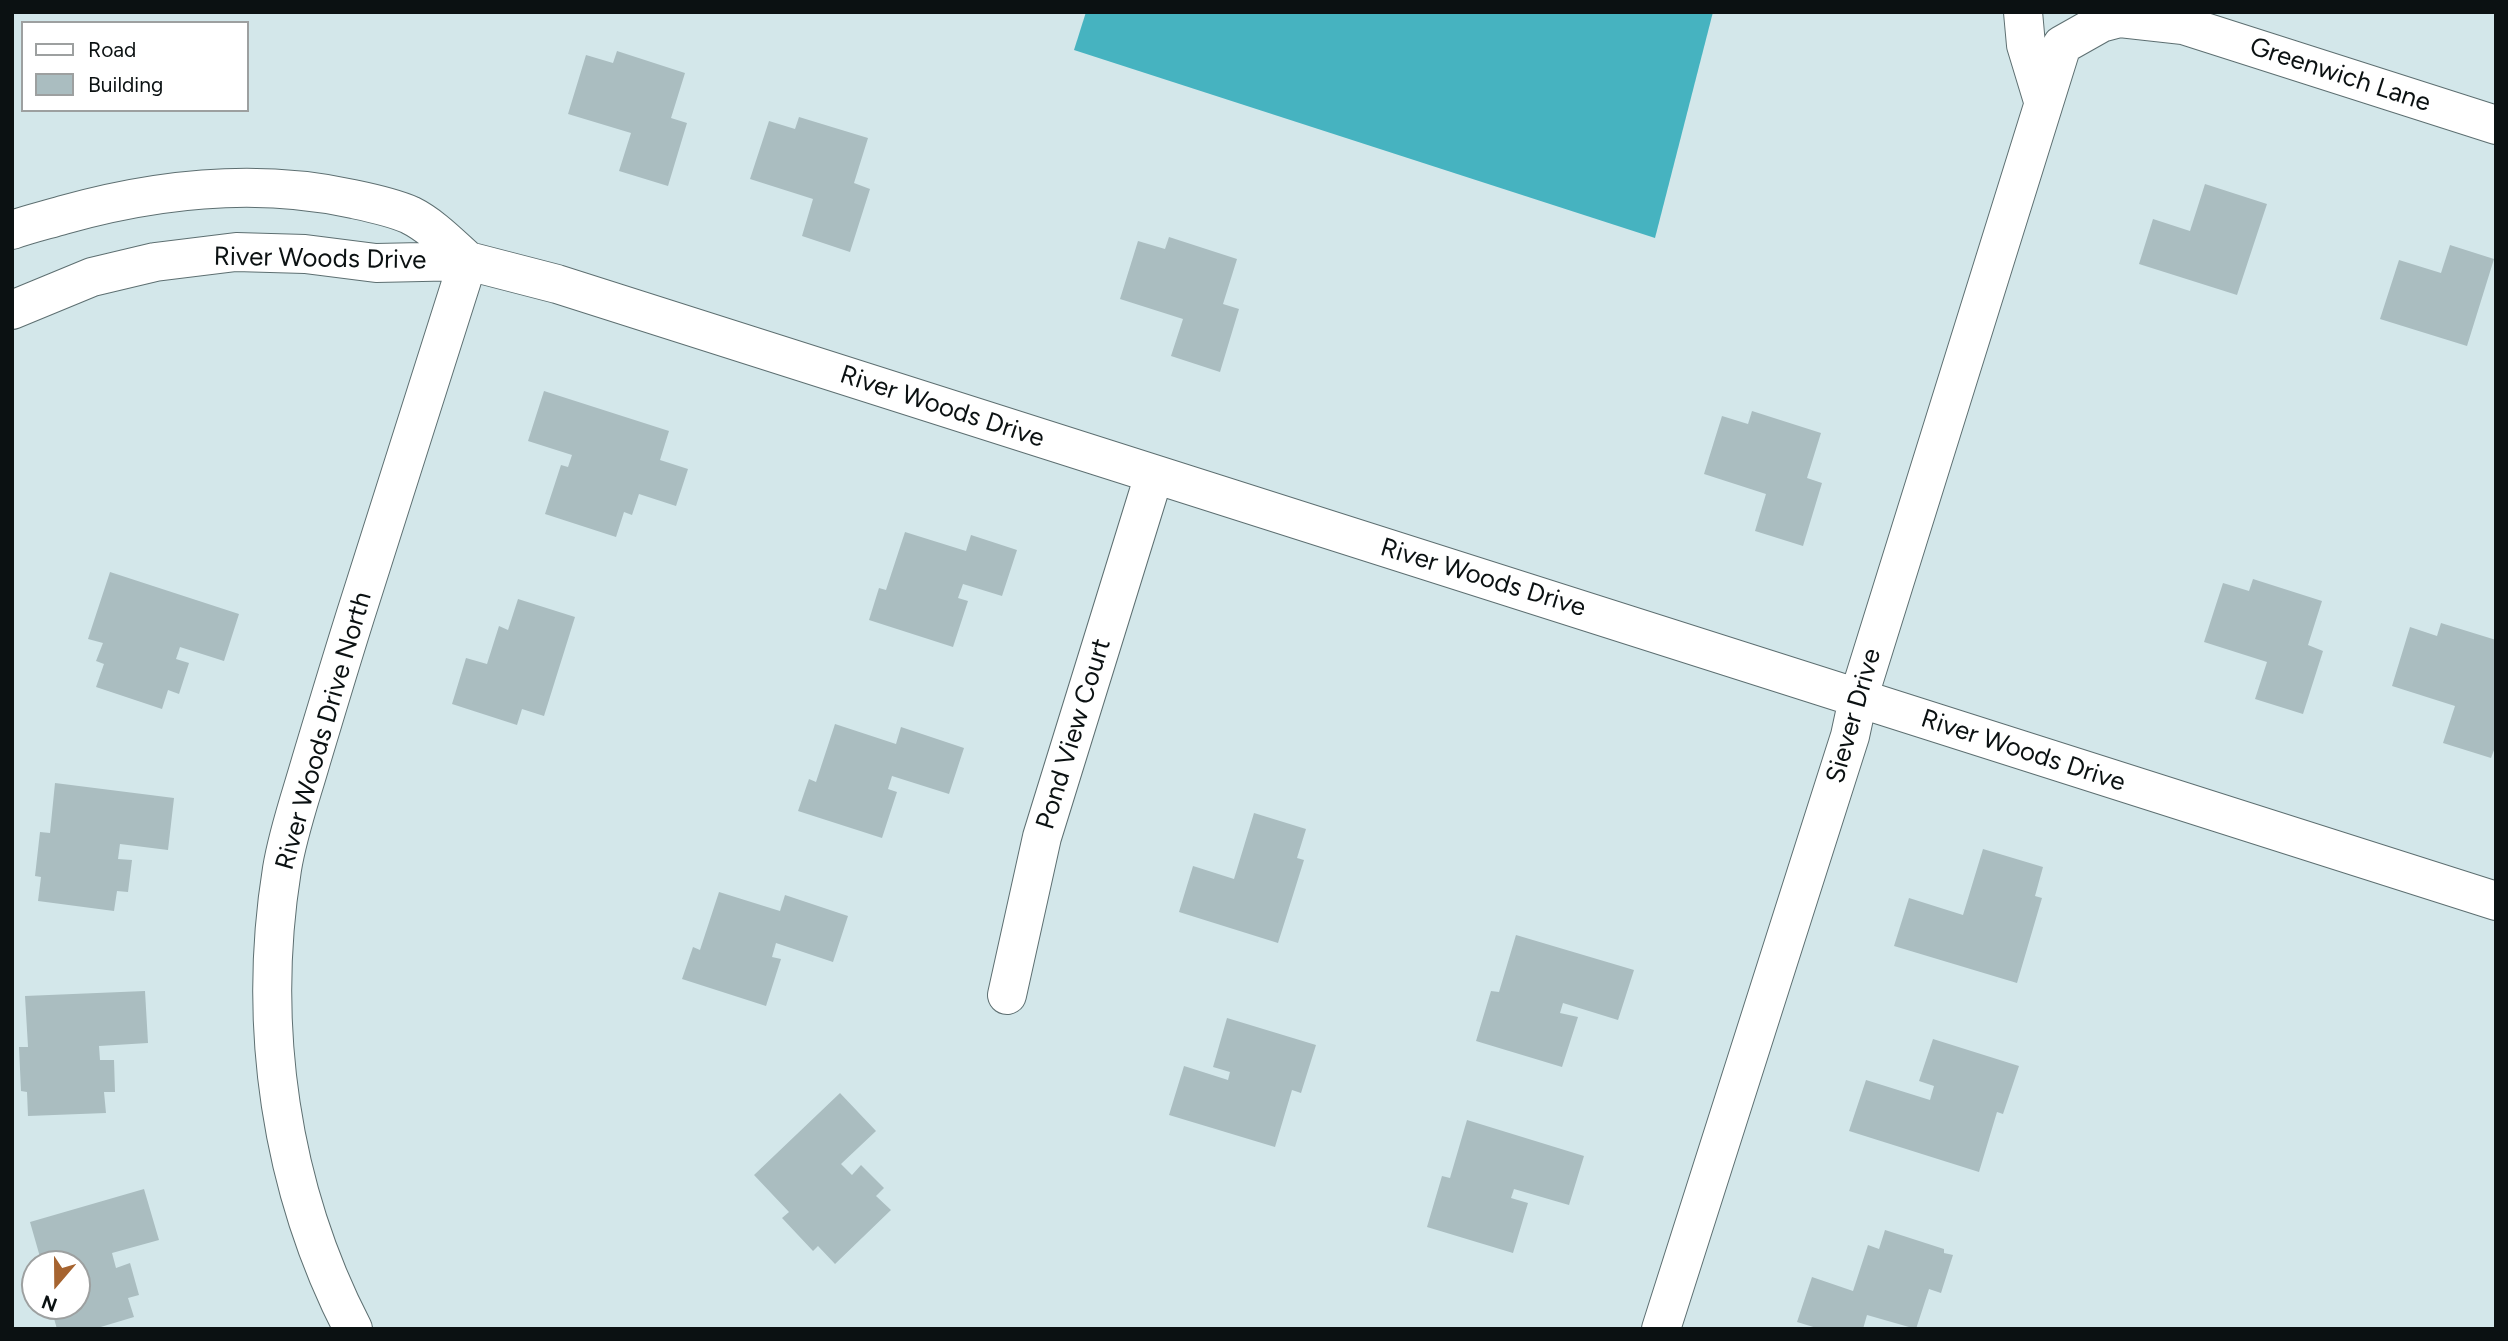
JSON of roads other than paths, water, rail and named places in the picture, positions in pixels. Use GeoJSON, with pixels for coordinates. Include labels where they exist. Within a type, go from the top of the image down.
{"type":"FeatureCollection","features":[{"type":"Feature","properties":{"kind":"street"},"geometry":{"type":"LineString","coordinates":[[2023,12],[2026,45],[2043,101]]}},
{"type":"Feature","properties":{"kind":"street","name":"Greenwich Lane"},"geometry":{"type":"LineString","coordinates":[[2082,34],[2101,23],[2120,18],[2179,19],[2496,125]]}},
{"type":"Feature","properties":{"kind":"street","name":"Siever Drive"},"geometry":{"type":"LineString","coordinates":[[1661,1329],[1850,736],[1858,699],[2043,101],[2062,45],[2082,34]]}},
{"type":"Feature","properties":{"kind":"street","name":"River Woods Drive"},"geometry":{"type":"LineString","coordinates":[[12,230],[105,204],[161,194],[272,189],[335,195],[410,215],[432,229],[468,261]]}},
{"type":"Feature","properties":{"kind":"street","name":"River Woods Drive"},"geometry":{"type":"LineString","coordinates":[[12,310],[92,277],[155,262],[222,254],[305,254],[376,263],[468,261],[557,284],[2496,901]]}},
{"type":"Feature","properties":{"kind":"street","name":"River Woods Drive North"},"geometry":{"type":"LineString","coordinates":[[353,1329],[319,1253],[301,1197],[286,1135],[272,1021],[272,963],[281,881],[299,802],[342,657],[468,261]]}},
{"type":"Feature","properties":{"kind":"street","name":"Pond View Court"},"geometry":{"type":"LineString","coordinates":[[1007,995],[1042,837],[1154,475]]}}]}
